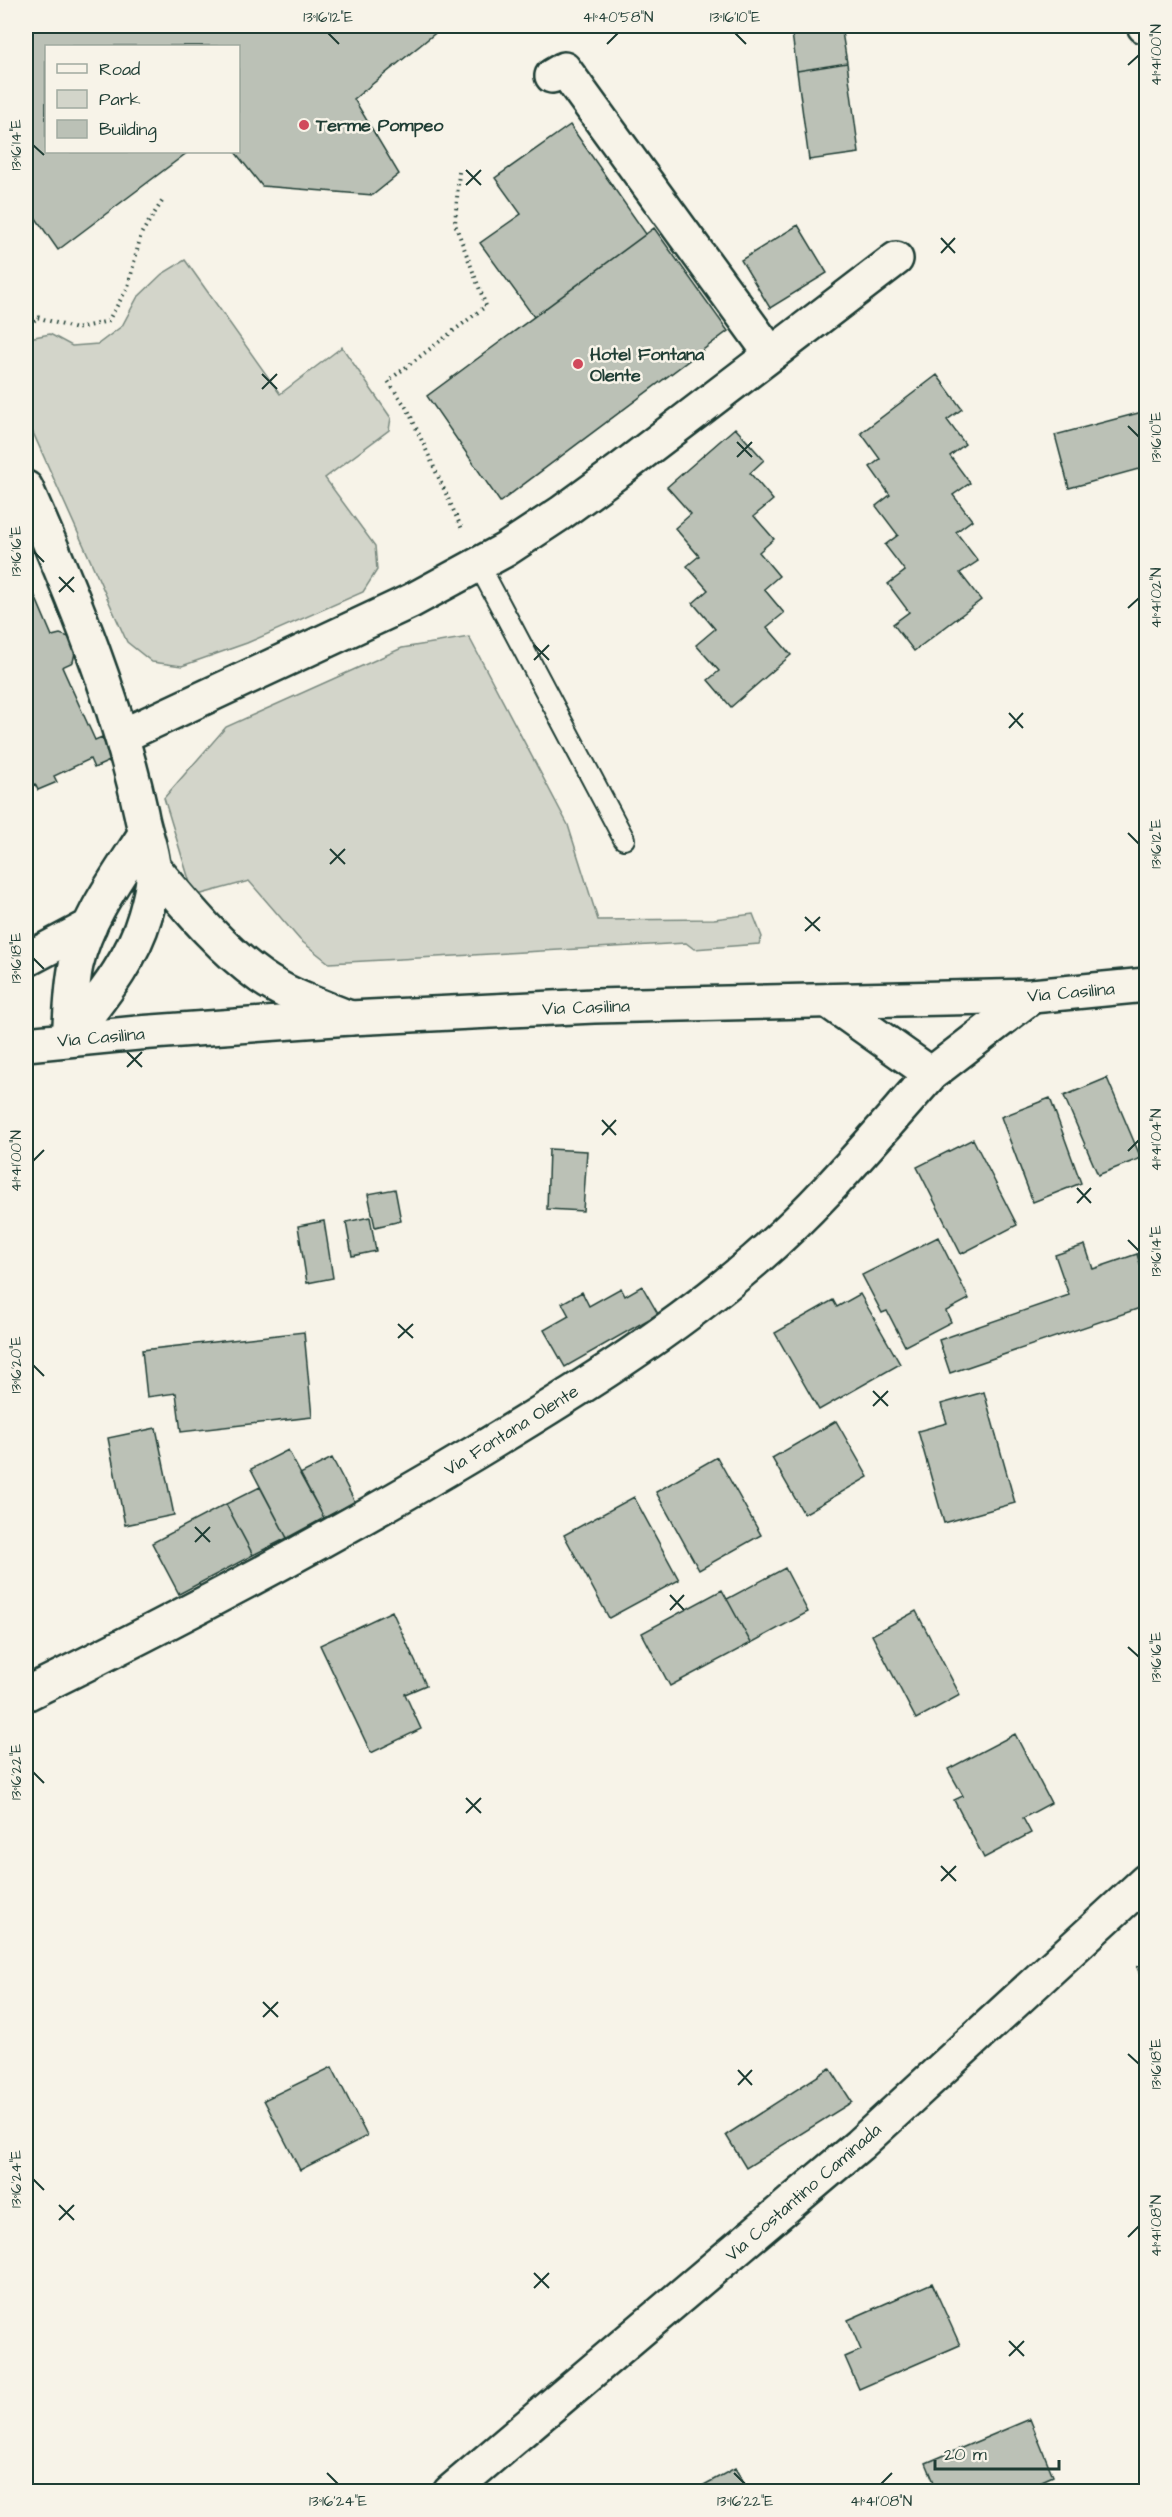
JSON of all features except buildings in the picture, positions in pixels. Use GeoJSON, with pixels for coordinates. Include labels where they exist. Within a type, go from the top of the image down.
{"type":"FeatureCollection","features":[{"type":"Feature","properties":{"kind":"street"},"geometry":{"type":"LineString","coordinates":[[552,76],[564,69],[771,354]]}},
{"type":"Feature","properties":{"kind":"street"},"geometry":{"type":"LineString","coordinates":[[122,736],[411,601],[478,566],[571,506],[896,259]]}},
{"type":"Feature","properties":{"kind":"street"},"geometry":{"type":"LineString","coordinates":[[26,488],[49,540],[107,690],[122,736],[154,868],[146,914],[138,937],[107,989],[69,1039]]}},
{"type":"Feature","properties":{"kind":"street"},"geometry":{"type":"LineString","coordinates":[[69,1039],[73,981],[82,944],[111,887],[145,834]]}},
{"type":"Feature","properties":{"kind":"street"},"geometry":{"type":"LineString","coordinates":[[154,868],[206,930],[242,962],[284,990],[350,1018]]}},
{"type":"Feature","properties":{"kind":"street"},"geometry":{"type":"LineString","coordinates":[[26,960],[90,926]]}},
{"type":"Feature","properties":{"kind":"street","name":"Via Casilina"},"geometry":{"type":"LineString","coordinates":[[26,1044],[350,1018],[594,1006],[1032,996],[1146,985]]}},
{"type":"Feature","properties":{"kind":"street","name":"Via Fontana Olente"},"geometry":{"type":"LineString","coordinates":[[26,1694],[186,1615],[320,1544],[517,1428],[648,1342],[727,1284],[786,1232],[841,1176],[931,1074],[1032,996]]}},
{"type":"Feature","properties":{"kind":"street"},"geometry":{"type":"LineString","coordinates":[[828,1001],[931,1074]]}},
{"type":"Feature","properties":{"kind":"street","name":"Via Costantino Caminada"},"geometry":{"type":"LineString","coordinates":[[450,2492],[859,2145],[1146,1881]]}},
{"type":"Feature","properties":{"kind":"lane"},"geometry":{"type":"LineString","coordinates":[[478,566],[624,839]]}},
{"type":"Feature","properties":{"kind":"path"},"geometry":{"type":"LineString","coordinates":[[459,172],[455,224],[486,306],[388,381],[408,410],[478,566]]}},
{"type":"Feature","properties":{"kind":"path"},"geometry":{"type":"LineString","coordinates":[[26,330],[37,317],[76,329],[108,321],[128,287],[141,234],[163,200]]}},
{"type":"Feature","properties":{"kind":"green space"},"geometry":{"type":"Polygon","coordinates":[[[185,260],[280,394],[342,347],[391,418],[389,430],[325,478],[375,546],[377,570],[363,592],[247,643],[182,666],[152,662],[127,642],[26,417],[26,343],[29,338],[50,334],[72,346],[98,344],[122,326],[137,298],[162,274],[185,260]]]}},
{"type":"Feature","properties":{"kind":"green space"},"geometry":{"type":"Polygon","coordinates":[[[469,637],[568,825],[598,920],[714,919],[753,914],[762,937],[759,944],[694,949],[686,943],[329,963],[300,940],[249,881],[194,896],[164,798],[226,727],[402,648],[469,637]]]}},
{"type":"Feature","properties":{"kind":"place","name":"Terme Pompeo"},"geometry":{"type":"Point","coordinates":[304,125]}},
{"type":"Feature","properties":{"kind":"place","name":"Hotel Fontana Olente"},"geometry":{"type":"Point","coordinates":[578,364]}}]}
